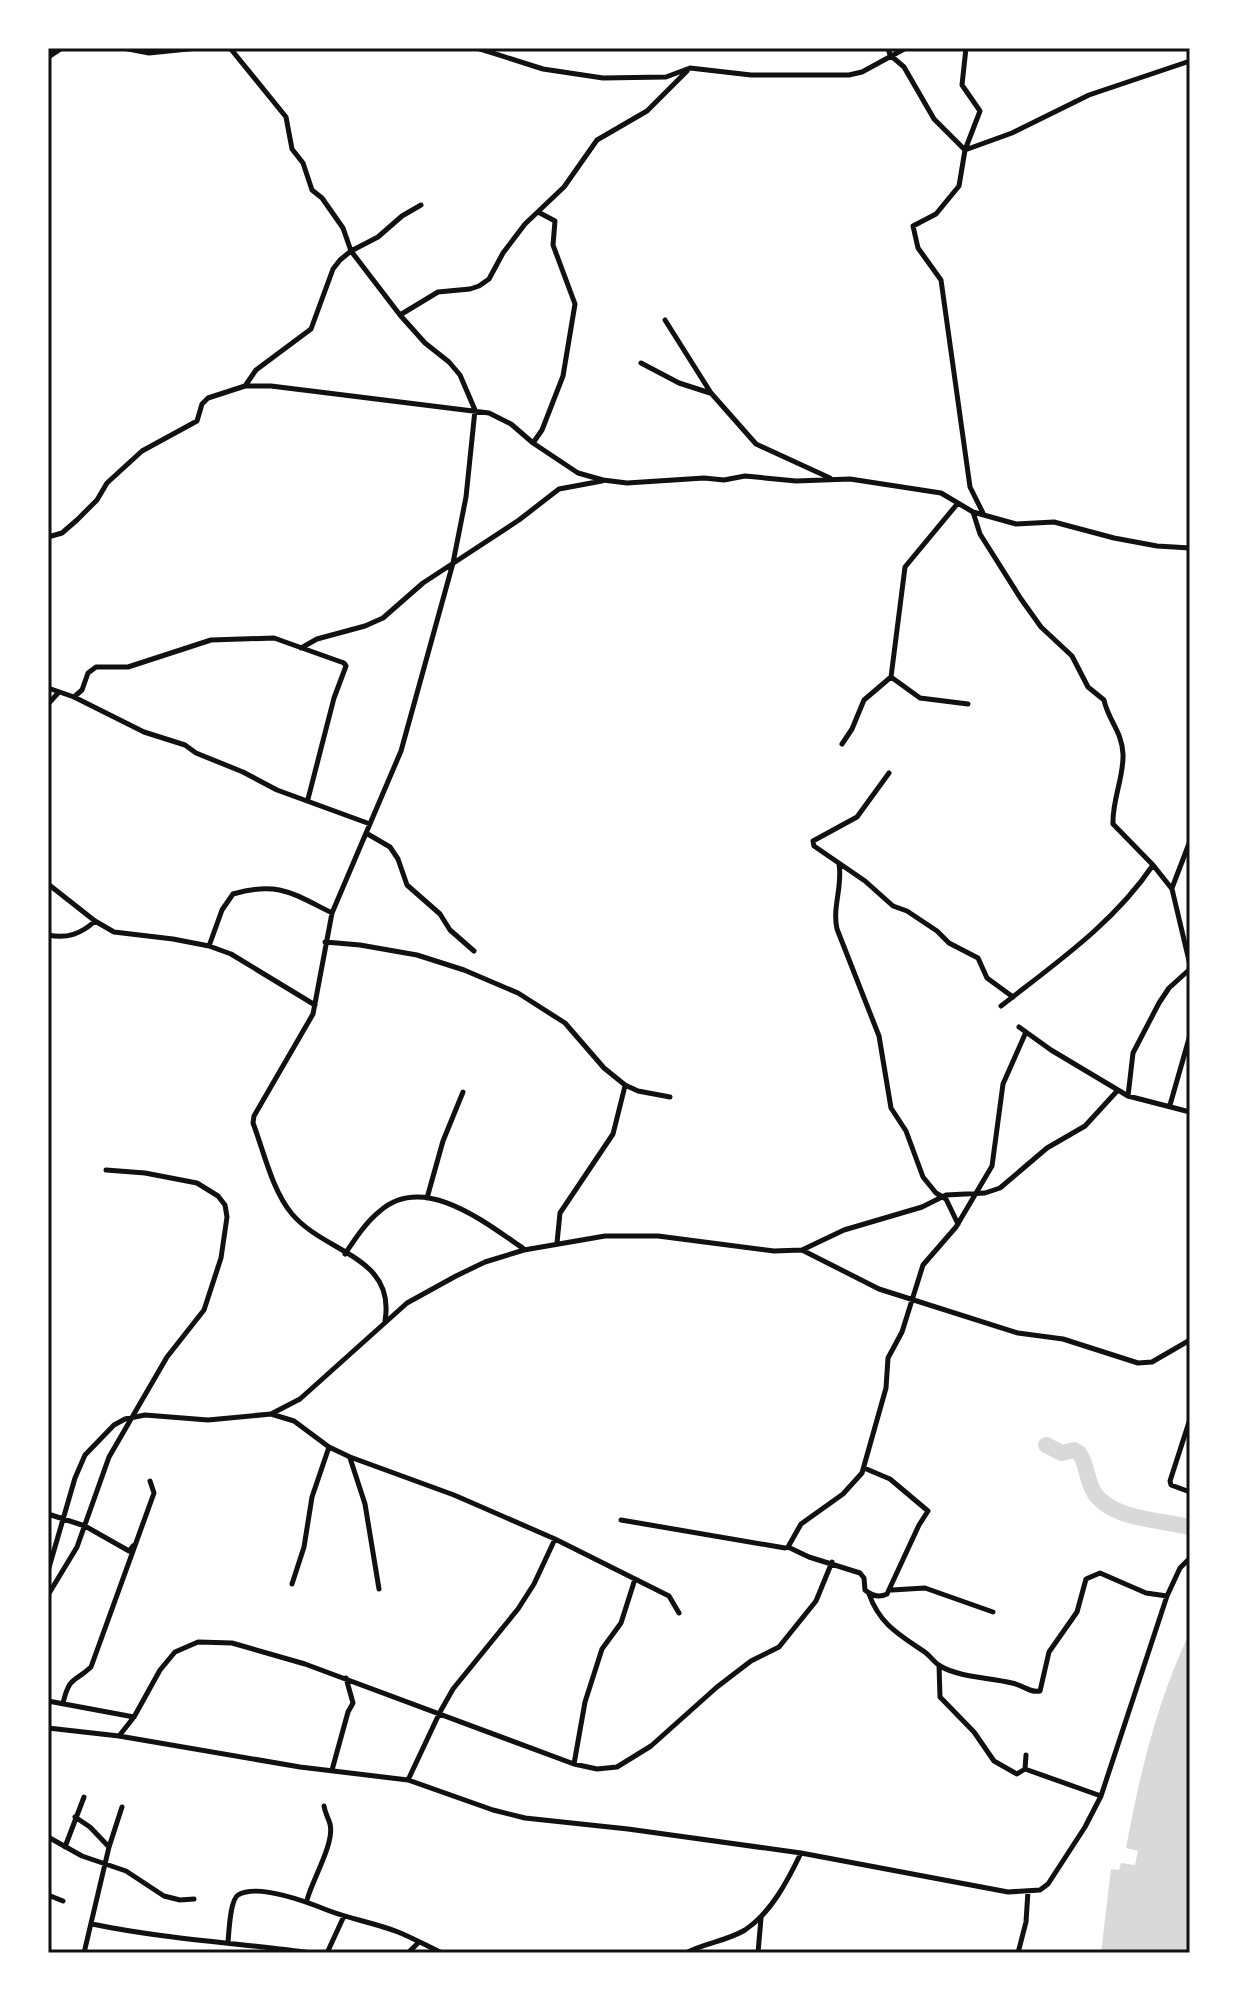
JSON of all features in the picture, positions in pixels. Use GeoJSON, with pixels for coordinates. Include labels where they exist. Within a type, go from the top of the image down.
{"type":"FeatureCollection","features":[{"type":"Feature","properties":{"kind":"main road"},"geometry":{"type":"LineString","coordinates":[[48,56],[60,48]]}},
{"type":"Feature","properties":{"kind":"street"},"geometry":{"type":"LineString","coordinates":[[123,48],[149,53],[198,48]]}},
{"type":"Feature","properties":{"kind":"street"},"geometry":{"type":"LineString","coordinates":[[230,48],[286,117],[292,149],[303,163],[312,190],[343,228],[351,251],[400,315],[460,375],[475,410],[466,497],[453,563],[401,751],[332,913],[315,1005],[306,1030],[255,1112],[253,1123],[274,1180],[292,1214],[345,1254],[371,1268],[387,1299],[385,1321]]}},
{"type":"Feature","properties":{"kind":"street"},"geometry":{"type":"LineString","coordinates":[[477,48],[519,64],[576,75],[626,78],[666,77],[690,68],[751,75],[832,76],[862,72],[889,52],[906,48]]}},
{"type":"Feature","properties":{"kind":"street"},"geometry":{"type":"LineString","coordinates":[[966,48],[962,85],[980,111],[965,150],[959,186],[936,214],[913,226],[918,248],[941,280],[970,487],[984,514]]}},
{"type":"Feature","properties":{"kind":"street"},"geometry":{"type":"LineString","coordinates":[[889,52],[904,67],[934,119],[965,150]]}},
{"type":"Feature","properties":{"kind":"street"},"geometry":{"type":"LineString","coordinates":[[965,150],[1012,133],[1089,95],[1190,61]]}},
{"type":"Feature","properties":{"kind":"street"},"geometry":{"type":"LineString","coordinates":[[400,315],[438,292],[479,286],[489,279],[503,253],[525,224],[564,187],[597,140],[647,111],[690,68]]}},
{"type":"Feature","properties":{"kind":"street"},"geometry":{"type":"LineString","coordinates":[[245,386],[256,370],[311,329],[333,269],[351,251],[378,237],[402,216],[421,205]]}},
{"type":"Feature","properties":{"kind":"street"},"geometry":{"type":"LineString","coordinates":[[533,443],[542,430],[563,376],[575,304],[553,245],[555,221],[538,212]]}},
{"type":"Feature","properties":{"kind":"street"},"geometry":{"type":"LineString","coordinates":[[665,320],[711,393],[756,444],[831,478]]}},
{"type":"Feature","properties":{"kind":"street"},"geometry":{"type":"LineString","coordinates":[[641,363],[679,383],[711,393]]}},
{"type":"Feature","properties":{"kind":"street"},"geometry":{"type":"LineString","coordinates":[[48,537],[62,533],[77,520],[97,500],[107,483],[142,451],[197,421],[202,404],[208,398],[245,386],[271,386],[475,410],[511,424],[578,473],[603,480],[627,483],[704,478],[724,480],[745,476],[802,481],[831,478],[929,490],[947,496],[973,512],[1016,524],[1054,522],[1114,538],[1190,548]]}},
{"type":"Feature","properties":{"kind":"street"},"geometry":{"type":"LineString","coordinates":[[301,649],[317,639],[383,618],[423,583],[519,520],[559,489],[603,480]]}},
{"type":"Feature","properties":{"kind":"street"},"geometry":{"type":"LineString","coordinates":[[842,744],[864,700],[891,677],[905,567],[958,503]]}},
{"type":"Feature","properties":{"kind":"street"},"geometry":{"type":"LineString","coordinates":[[973,512],[980,534],[1041,627],[1072,656],[1090,689],[1104,700],[1121,733],[1124,757],[1113,824],[1172,889],[1190,967],[1159,1003],[1133,1053],[1128,1096]]}},
{"type":"Feature","properties":{"kind":"street"},"geometry":{"type":"LineString","coordinates":[[74,697],[82,690],[88,673],[96,667],[125,667],[150,661],[201,641],[264,637],[346,666],[334,698],[308,799]]}},
{"type":"Feature","properties":{"kind":"street"},"geometry":{"type":"LineString","coordinates":[[891,677],[920,698],[968,704]]}},
{"type":"Feature","properties":{"kind":"street"},"geometry":{"type":"LineString","coordinates":[[48,688],[74,697],[144,732],[185,745],[220,765],[243,772],[277,790],[370,824]]}},
{"type":"Feature","properties":{"kind":"street"},"geometry":{"type":"LineString","coordinates":[[48,704],[59,692]]}},
{"type":"Feature","properties":{"kind":"street"},"geometry":{"type":"LineString","coordinates":[[889,773],[857,817],[813,841],[814,846],[865,881],[893,906],[907,911],[932,927],[949,943],[978,958],[987,978],[1013,997]]}},
{"type":"Feature","properties":{"kind":"street"},"geometry":{"type":"LineString","coordinates":[[366,833],[390,847],[398,859],[407,885],[440,914],[450,930],[474,951]]}},
{"type":"Feature","properties":{"kind":"street"},"geometry":{"type":"LineString","coordinates":[[1172,889],[1190,841]]}},
{"type":"Feature","properties":{"kind":"street"},"geometry":{"type":"LineString","coordinates":[[839,864],[835,921],[843,950],[879,1036],[891,1108],[906,1131],[923,1177],[943,1197],[958,1224]]}},
{"type":"Feature","properties":{"kind":"street"},"geometry":{"type":"LineString","coordinates":[[1001,1006],[1101,926],[1138,887],[1153,865]]}},
{"type":"Feature","properties":{"kind":"street"},"geometry":{"type":"LineString","coordinates":[[48,884],[114,932],[209,946],[231,954],[315,1005]]}},
{"type":"Feature","properties":{"kind":"street"},"geometry":{"type":"LineString","coordinates":[[209,946],[222,910],[233,894],[251,889],[283,889],[332,913]]}},
{"type":"Feature","properties":{"kind":"street"},"geometry":{"type":"LineString","coordinates":[[48,935],[81,934],[95,921]]}},
{"type":"Feature","properties":{"kind":"street"},"geometry":{"type":"LineString","coordinates":[[325,942],[417,955],[464,970],[518,993],[565,1023],[604,1068],[625,1085],[638,1091],[670,1097]]}},
{"type":"Feature","properties":{"kind":"street"},"geometry":{"type":"LineString","coordinates":[[1019,1027],[1128,1096],[1190,1112]]}},
{"type":"Feature","properties":{"kind":"street"},"geometry":{"type":"LineString","coordinates":[[788,1547],[801,1524],[843,1494],[864,1468],[886,1388],[888,1358],[902,1332],[923,1265],[958,1224],[992,1166],[1003,1084],[1026,1032]]}},
{"type":"Feature","properties":{"kind":"street"},"geometry":{"type":"LineString","coordinates":[[1170,1105],[1190,1035]]}},
{"type":"Feature","properties":{"kind":"street"},"geometry":{"type":"LineString","coordinates":[[557,1243],[560,1213],[613,1134],[625,1085]]}},
{"type":"Feature","properties":{"kind":"street"},"geometry":{"type":"LineString","coordinates":[[48,1571],[75,1478],[90,1447],[114,1425],[145,1415],[208,1420],[271,1414],[300,1399],[407,1303],[485,1262],[524,1250],[605,1236],[658,1236],[774,1251],[802,1250],[844,1230],[922,1207],[943,1197],[1000,1188],[1047,1148],[1085,1126],[1118,1090]]}},
{"type":"Feature","properties":{"kind":"street"},"geometry":{"type":"LineString","coordinates":[[427,1198],[443,1141],[463,1092]]}},
{"type":"Feature","properties":{"kind":"street"},"geometry":{"type":"LineString","coordinates":[[48,1595],[77,1547],[109,1457],[167,1357],[204,1310],[221,1258],[227,1217],[225,1205],[218,1196],[197,1183],[145,1173],[106,1170]]}},
{"type":"Feature","properties":{"kind":"street"},"geometry":{"type":"LineString","coordinates":[[345,1254],[381,1209],[415,1197],[461,1208],[524,1250]]}},
{"type":"Feature","properties":{"kind":"street"},"geometry":{"type":"LineString","coordinates":[[802,1250],[879,1289],[1018,1333],[1063,1339],[1138,1363],[1152,1362],[1190,1340]]}},
{"type":"Feature","properties":{"kind":"street"},"geometry":{"type":"LineString","coordinates":[[271,1414],[294,1421],[329,1447],[350,1457],[454,1495],[555,1539],[669,1596],[679,1613]]}},
{"type":"Feature","properties":{"kind":"street"},"geometry":{"type":"LineString","coordinates":[[1190,1419],[1170,1481],[1171,1485],[1190,1492]]}},
{"type":"Feature","properties":{"kind":"street"},"geometry":{"type":"LineString","coordinates":[[292,1584],[304,1547],[312,1497],[329,1447]]}},
{"type":"Feature","properties":{"kind":"street"},"geometry":{"type":"LineString","coordinates":[[350,1457],[365,1504],[379,1589]]}},
{"type":"Feature","properties":{"kind":"street"},"geometry":{"type":"LineString","coordinates":[[864,1468],[890,1479],[928,1511],[891,1590]]}},
{"type":"Feature","properties":{"kind":"street"},"geometry":{"type":"LineString","coordinates":[[63,1703],[67,1687],[75,1676],[91,1667],[154,1493],[150,1481]]}},
{"type":"Feature","properties":{"kind":"street"},"geometry":{"type":"LineString","coordinates":[[48,1514],[85,1526],[129,1551],[136,1542]]}},
{"type":"Feature","properties":{"kind":"street"},"geometry":{"type":"LineString","coordinates":[[621,1520],[788,1547],[863,1575],[863,1586],[880,1618],[892,1625],[900,1638],[931,1656],[939,1665],[965,1675],[1013,1683],[1031,1692],[1040,1691],[1049,1652],[1077,1612],[1086,1579],[1100,1573],[1146,1593],[1167,1596]]}},
{"type":"Feature","properties":{"kind":"street"},"geometry":{"type":"LineString","coordinates":[[408,1780],[440,1712],[468,1670],[518,1609],[534,1584],[555,1539]]}},
{"type":"Feature","properties":{"kind":"street"},"geometry":{"type":"LineString","coordinates":[[48,1728],[408,1780],[508,1815],[801,1853],[1008,1892],[1040,1890],[1054,1878],[1101,1796],[1167,1596],[1180,1568],[1190,1558]]}},
{"type":"Feature","properties":{"kind":"street"},"geometry":{"type":"LineString","coordinates":[[119,1736],[134,1717],[169,1657],[198,1642],[232,1643],[346,1678],[574,1764],[597,1769],[617,1767],[651,1746],[751,1661],[779,1647],[816,1601],[832,1562]]}},
{"type":"Feature","properties":{"kind":"street"},"geometry":{"type":"LineString","coordinates":[[574,1764],[589,1689],[602,1649],[621,1623],[635,1579]]}},
{"type":"Feature","properties":{"kind":"street"},"geometry":{"type":"LineString","coordinates":[[869,1594],[882,1596],[891,1590],[925,1588],[993,1612]]}},
{"type":"Feature","properties":{"kind":"street"},"geometry":{"type":"LineString","coordinates":[[939,1665],[940,1697],[974,1732],[999,1765],[1017,1774],[1025,1769]]}},
{"type":"Feature","properties":{"kind":"street"},"geometry":{"type":"LineString","coordinates":[[332,1770],[353,1703],[346,1678]]}},
{"type":"Feature","properties":{"kind":"street"},"geometry":{"type":"LineString","coordinates":[[48,1701],[134,1717]]}},
{"type":"Feature","properties":{"kind":"street"},"geometry":{"type":"LineString","coordinates":[[1025,1769],[1026,1755]]}},
{"type":"Feature","properties":{"kind":"street"},"geometry":{"type":"LineString","coordinates":[[1025,1769],[1101,1796]]}},
{"type":"Feature","properties":{"kind":"street"},"geometry":{"type":"LineString","coordinates":[[65,1847],[84,1797]]}},
{"type":"Feature","properties":{"kind":"street"},"geometry":{"type":"LineString","coordinates":[[307,1900],[329,1845],[330,1823],[324,1806]]}},
{"type":"Feature","properties":{"kind":"street"},"geometry":{"type":"LineString","coordinates":[[84,1953],[109,1847],[122,1807]]}},
{"type":"Feature","properties":{"kind":"street"},"geometry":{"type":"LineString","coordinates":[[75,1817],[90,1827],[109,1847]]}},
{"type":"Feature","properties":{"kind":"street"},"geometry":{"type":"LineString","coordinates":[[48,1837],[126,1871],[164,1896],[194,1899]]}},
{"type":"Feature","properties":{"kind":"street"},"geometry":{"type":"LineString","coordinates":[[686,1953],[745,1930],[761,1917],[790,1877],[801,1853]]}},
{"type":"Feature","properties":{"kind":"street"},"geometry":{"type":"LineString","coordinates":[[1018,1953],[1026,1922],[1028,1891]]}},
{"type":"Feature","properties":{"kind":"street"},"geometry":{"type":"LineString","coordinates":[[228,1942],[234,1899],[239,1894],[282,1894],[398,1932],[442,1953]]}},
{"type":"Feature","properties":{"kind":"street"},"geometry":{"type":"LineString","coordinates":[[48,1895],[63,1901]]}},
{"type":"Feature","properties":{"kind":"street"},"geometry":{"type":"LineString","coordinates":[[327,1953],[344,1916]]}},
{"type":"Feature","properties":{"kind":"street"},"geometry":{"type":"LineString","coordinates":[[758,1953],[761,1917]]}},
{"type":"Feature","properties":{"kind":"street"},"geometry":{"type":"LineString","coordinates":[[92,1924],[139,1934],[312,1953]]}},
{"type":"Feature","properties":{"kind":"street"},"geometry":{"type":"LineString","coordinates":[[408,1953],[418,1943]]}},
{"type":"Feature","properties":{"kind":"street"},"geometry":{"type":"LineString","coordinates":[[992,1953],[1000,1953]]}},
{"type":"Feature","properties":{"kind":"shaded area"},"geometry":{"type":"Polygon","coordinates":[[[1190,1632],[1190,1953],[1101,1953],[1111,1869],[1119,1870],[1121,1863],[1135,1865],[1138,1851],[1126,1848],[1144,1765],[1168,1684],[1190,1632]]]}},
{"type":"Feature","properties":{"kind":"waterway"},"geometry":{"type":"LineString","coordinates":[[1046,1445],[1062,1453],[1074,1450],[1079,1453],[1090,1484],[1103,1503],[1139,1518],[1190,1527]]}}]}
